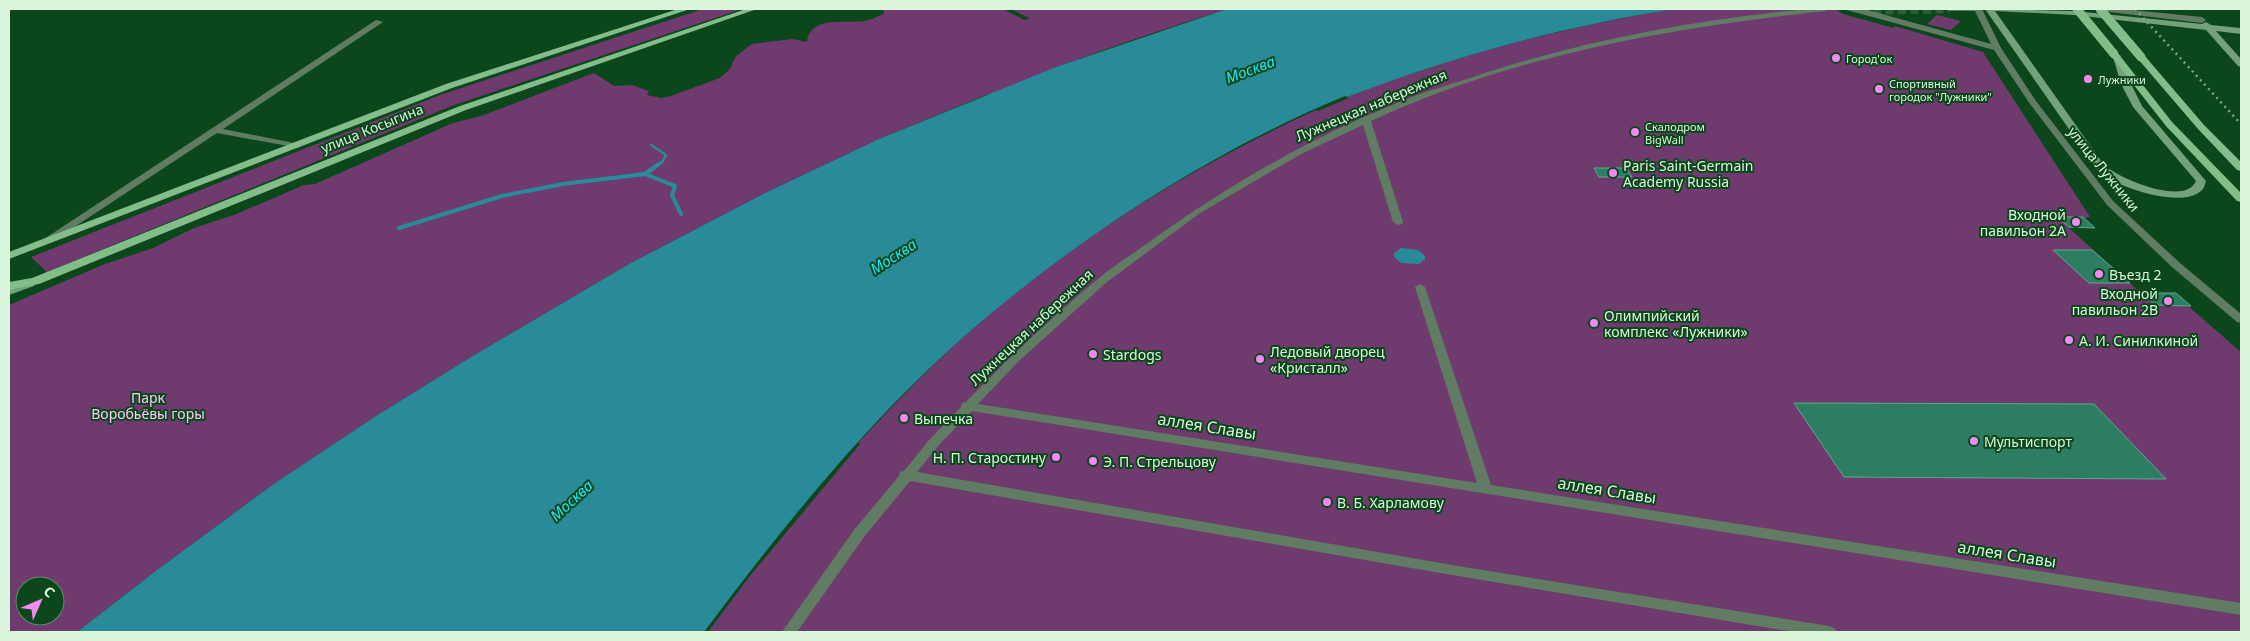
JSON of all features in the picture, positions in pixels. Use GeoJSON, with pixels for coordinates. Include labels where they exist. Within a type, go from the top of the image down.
{"type":"FeatureCollection","features":[{"type":"Feature","properties":{"kind":"main road","name":"улица Косыгина"},"geometry":{"type":"LineString","coordinates":[[9,256],[449,86],[686,9]]}},
{"type":"Feature","properties":{"kind":"main road","name":"улица Косыгина"},"geometry":{"type":"LineString","coordinates":[[9,291],[454,112],[753,9]]}},
{"type":"Feature","properties":{"kind":"main road"},"geometry":{"type":"LineString","coordinates":[[1990,9],[2060,108],[2096,163],[2112,176],[2134,186],[2163,193],[2188,194],[2199,189],[2201,181],[2199,178],[2138,107],[2126,84],[2117,57]]}},
{"type":"Feature","properties":{"kind":"main road"},"geometry":{"type":"LineString","coordinates":[[1995,9],[2074,13],[2227,26],[2241,25]]}},
{"type":"Feature","properties":{"kind":"main road"},"geometry":{"type":"LineString","coordinates":[[2077,9],[2169,124],[2241,198]]}},
{"type":"Feature","properties":{"kind":"main road"},"geometry":{"type":"LineString","coordinates":[[2100,9],[2201,127],[2241,168]]}},
{"type":"Feature","properties":{"kind":"main road"},"geometry":{"type":"LineString","coordinates":[[2205,23],[2241,64]]}},
{"type":"Feature","properties":{"kind":"main road"},"geometry":{"type":"LineString","coordinates":[[2227,26],[2240,36]]}},
{"type":"Feature","properties":{"kind":"main road"},"geometry":{"type":"LineString","coordinates":[[9,286],[34,281]]}},
{"type":"Feature","properties":{"kind":"street","name":"Лужнецкая набережная"},"geometry":{"type":"LineString","coordinates":[[789,632],[832,570],[906,475],[966,406],[1069,308],[1158,237],[1209,202],[1274,164],[1366,119],[1475,77],[1574,49],[1688,26],[1826,9]]}},
{"type":"Feature","properties":{"kind":"street"},"geometry":{"type":"LineString","coordinates":[[1847,9],[1861,11],[1997,48]]}},
{"type":"Feature","properties":{"kind":"street"},"geometry":{"type":"LineString","coordinates":[[1949,9],[1979,9]]}},
{"type":"Feature","properties":{"kind":"street","name":"улица Лужники"},"geometry":{"type":"LineString","coordinates":[[1979,9],[1997,48],[2033,102],[2113,207],[2176,265],[2241,320]]}},
{"type":"Feature","properties":{"kind":"street"},"geometry":{"type":"LineString","coordinates":[[2100,9],[2205,23]]}},
{"type":"Feature","properties":{"kind":"street"},"geometry":{"type":"LineString","coordinates":[[1861,11],[1873,10]]}},
{"type":"Feature","properties":{"kind":"street"},"geometry":{"type":"LineString","coordinates":[[46,241],[379,22]]}},
{"type":"Feature","properties":{"kind":"street"},"geometry":{"type":"LineString","coordinates":[[1991,36],[1998,22]]}},
{"type":"Feature","properties":{"kind":"street"},"geometry":{"type":"LineString","coordinates":[[1366,119],[1398,222]]}},
{"type":"Feature","properties":{"kind":"street"},"geometry":{"type":"LineString","coordinates":[[216,130],[296,146]]}},
{"type":"Feature","properties":{"kind":"street"},"geometry":{"type":"LineString","coordinates":[[1420,287],[1485,488]]}},
{"type":"Feature","properties":{"kind":"street","name":"аллея Славы"},"geometry":{"type":"LineString","coordinates":[[966,406],[2241,609]]}},
{"type":"Feature","properties":{"kind":"street"},"geometry":{"type":"LineString","coordinates":[[906,475],[1425,565],[1829,632]]}},
{"type":"Feature","properties":{"kind":"green space"},"geometry":{"type":"Polygon","coordinates":[[[703,9],[742,9],[454,105],[47,272],[31,257],[440,95],[703,9]]]}},
{"type":"Feature","properties":{"kind":"green space","name":"Парк Воробьёвы горы"},"geometry":{"type":"Polygon","coordinates":[[[883,9],[1003,9],[1024,20],[1030,18],[1010,9],[1227,9],[1099,52],[1002,91],[983,96],[879,139],[767,192],[629,264],[471,357],[376,416],[275,483],[77,632],[9,632],[9,305],[105,264],[153,248],[194,228],[234,215],[304,185],[315,184],[453,123],[481,116],[594,73],[614,86],[632,85],[649,91],[647,95],[661,98],[720,78],[730,69],[736,56],[752,44],[792,39],[807,42],[810,33],[822,24],[870,20],[884,14],[883,9]]]}},
{"type":"Feature","properties":{"kind":"green space","name":"Олимпийский комплекс «Лужники»"},"geometry":{"type":"Polygon","coordinates":[[[1674,9],[1835,9],[1843,14],[1893,28],[1895,26],[1983,52],[2090,217],[2084,218],[2095,228],[2069,228],[2141,293],[2176,293],[2191,306],[2188,306],[2241,352],[2241,632],[708,632],[749,577],[860,444],[858,443],[920,378],[999,306],[1085,241],[1129,212],[1221,157],[1268,133],[1316,110],[1318,111],[1349,98],[1347,97],[1387,82],[1509,44],[1632,16],[1674,9]]]}},
{"type":"Feature","properties":{"kind":"green space"},"geometry":{"type":"Polygon","coordinates":[[[1937,15],[1961,21],[1951,30],[1927,24],[1937,15]]]}},
{"type":"Feature","properties":{"kind":"water","name":"Москва"},"geometry":{"type":"Polygon","coordinates":[[[1227,9],[1674,9],[1632,16],[1508,44],[1427,68],[1347,97],[1345,96],[1294,118],[1244,144],[1194,171],[1144,202],[1096,234],[1003,303],[960,340],[890,407],[794,517],[704,632],[77,632],[275,483],[376,416],[471,357],[629,264],[767,192],[879,139],[1056,67],[1227,9]]]}},
{"type":"Feature","properties":{"kind":"water"},"geometry":{"type":"Polygon","coordinates":[[[1401,248],[1418,250],[1425,256],[1425,259],[1419,264],[1401,263],[1394,257],[1394,253],[1401,248]]]}},
{"type":"Feature","properties":{"kind":"building","name":"Paris Saint-Germain Academy Russia"},"geometry":{"type":"Polygon","coordinates":[[[1594,168],[1626,168],[1632,177],[1599,177],[1594,168]]]}},
{"type":"Feature","properties":{"kind":"building","name":"Входной павильон 2A"},"geometry":{"type":"Polygon","coordinates":[[[2057,217],[2083,217],[2095,228],[2069,227],[2057,217]]]}},
{"type":"Feature","properties":{"kind":"building","name":"Въезд 2"},"geometry":{"type":"Polygon","coordinates":[[[2053,250],[2092,250],[2130,283],[2089,283],[2053,250]]]}},
{"type":"Feature","properties":{"kind":"building","name":"Входной павильон 2B"},"geometry":{"type":"Polygon","coordinates":[[[2141,293],[2176,293],[2191,306],[2155,305],[2141,293]]]}},
{"type":"Feature","properties":{"kind":"building","name":"Мультиспорт"},"geometry":{"type":"Polygon","coordinates":[[[1794,403],[2094,404],[2166,479],[1844,477],[1794,403]]]}},
{"type":"Feature","properties":{"kind":"waterway"},"geometry":{"type":"LineString","coordinates":[[651,145],[666,155],[658,165]]}},
{"type":"Feature","properties":{"kind":"waterway"},"geometry":{"type":"LineString","coordinates":[[645,174],[659,164]]}},
{"type":"Feature","properties":{"kind":"waterway"},"geometry":{"type":"LineString","coordinates":[[399,228],[502,196],[563,184],[645,174]]}},
{"type":"Feature","properties":{"kind":"waterway"},"geometry":{"type":"LineString","coordinates":[[645,174],[675,186],[672,195],[681,214]]}},
{"type":"Feature","properties":{"kind":"tunnel"},"geometry":{"type":"LineString","coordinates":[[1873,11],[1949,9]]}},
{"type":"Feature","properties":{"kind":"railway"},"geometry":{"type":"LineString","coordinates":[[2135,9],[2241,124]]}},
{"type":"Feature","properties":{"kind":"place","name":"Город'ок"},"geometry":{"type":"Point","coordinates":[1836,58]}},
{"type":"Feature","properties":{"kind":"place","name":"Лужники"},"geometry":{"type":"Point","coordinates":[2088,79]}},
{"type":"Feature","properties":{"kind":"place","name":"Спортивный городок \"Лужники\""},"geometry":{"type":"Point","coordinates":[1879,89]}},
{"type":"Feature","properties":{"kind":"place","name":"Скалодром BigWall"},"geometry":{"type":"Point","coordinates":[1635,132]}},
{"type":"Feature","properties":{"kind":"place","name":"Paris Saint-Germain Academy Russia"},"geometry":{"type":"Point","coordinates":[1613,173]}},
{"type":"Feature","properties":{"kind":"place","name":"Входной павильон 2A"},"geometry":{"type":"Point","coordinates":[2076,222]}},
{"type":"Feature","properties":{"kind":"place","name":"Въезд 2"},"geometry":{"type":"Point","coordinates":[2099,274]}},
{"type":"Feature","properties":{"kind":"place","name":"Входной павильон 2B"},"geometry":{"type":"Point","coordinates":[2168,301]}},
{"type":"Feature","properties":{"kind":"place","name":"Олимпийский комплекс «Лужники»"},"geometry":{"type":"Point","coordinates":[1594,323]}},
{"type":"Feature","properties":{"kind":"place","name":"А. И. Синилкиной"},"geometry":{"type":"Point","coordinates":[2069,340]}},
{"type":"Feature","properties":{"kind":"place","name":"Stardogs"},"geometry":{"type":"Point","coordinates":[1093,354]}},
{"type":"Feature","properties":{"kind":"place","name":"Ледовый дворец «Кристалл»"},"geometry":{"type":"Point","coordinates":[1260,359]}},
{"type":"Feature","properties":{"kind":"place","name":"Выпечка"},"geometry":{"type":"Point","coordinates":[904,418]}},
{"type":"Feature","properties":{"kind":"place","name":"Мультиспорт"},"geometry":{"type":"Point","coordinates":[1974,441]}},
{"type":"Feature","properties":{"kind":"place","name":"Н. П. Старостину"},"geometry":{"type":"Point","coordinates":[1056,457]}},
{"type":"Feature","properties":{"kind":"place","name":"Э. П. Стрельцову"},"geometry":{"type":"Point","coordinates":[1093,461]}},
{"type":"Feature","properties":{"kind":"place","name":"В. Б. Харламову"},"geometry":{"type":"Point","coordinates":[1327,502]}}]}
